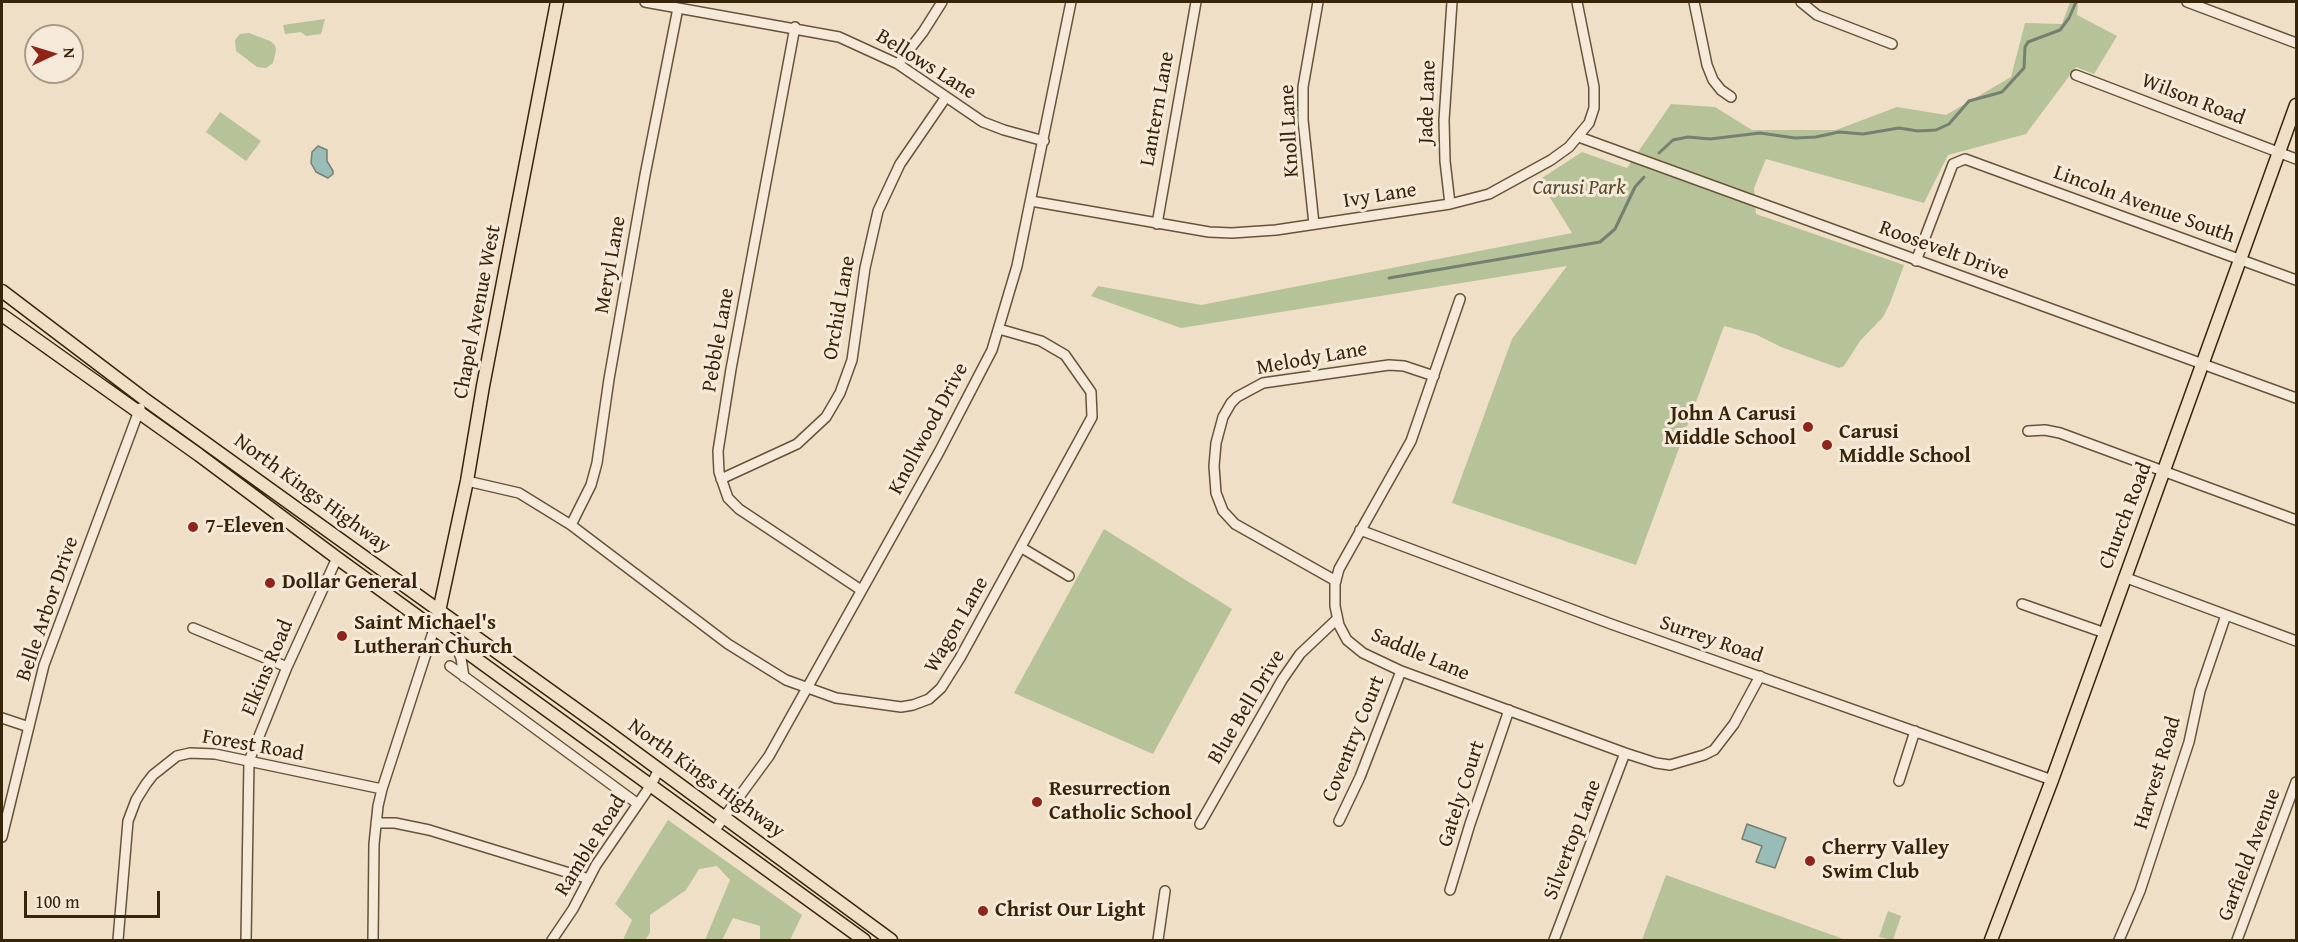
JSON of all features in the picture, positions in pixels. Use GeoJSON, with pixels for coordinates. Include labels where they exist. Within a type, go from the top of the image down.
{"type":"FeatureCollection","features":[{"type":"Feature","properties":{"kind":"main road","name":"Chapel Avenue West"},"geometry":{"type":"LineString","coordinates":[[434,629],[467,481],[483,386],[557,2]]}},
{"type":"Feature","properties":{"kind":"main road","name":"Church Road"},"geometry":{"type":"LineString","coordinates":[[1991,940],[2052,780],[2296,105]]}},
{"type":"Feature","properties":{"kind":"main road","name":"North Kings Highway"},"geometry":{"type":"LineString","coordinates":[[2,291],[143,398],[659,769],[891,940]]}},
{"type":"Feature","properties":{"kind":"main road","name":"North Kings Highway"},"geometry":{"type":"LineString","coordinates":[[2,315],[199,455],[434,629],[864,940]]}},
{"type":"Feature","properties":{"kind":"street","name":"Bellows Lane"},"geometry":{"type":"LineString","coordinates":[[645,2],[795,27],[839,37],[898,64],[983,122],[1044,141]]}},
{"type":"Feature","properties":{"kind":"street"},"geometry":{"type":"LineString","coordinates":[[898,64],[923,32],[942,2]]}},
{"type":"Feature","properties":{"kind":"street","name":"Knollwood Drive"},"geometry":{"type":"LineString","coordinates":[[714,831],[768,756],[808,687],[939,452],[992,350],[1017,266],[1071,2]]}},
{"type":"Feature","properties":{"kind":"street","name":"Lantern Lane"},"geometry":{"type":"LineString","coordinates":[[1157,224],[1196,2]]}},
{"type":"Feature","properties":{"kind":"street","name":"Knoll Lane"},"geometry":{"type":"LineString","coordinates":[[1314,225],[1303,120],[1303,87],[1318,2]]}},
{"type":"Feature","properties":{"kind":"street","name":"Jade Lane"},"geometry":{"type":"LineString","coordinates":[[1450,204],[1444,161],[1444,120],[1452,2]]}},
{"type":"Feature","properties":{"kind":"street","name":"Ivy Lane"},"geometry":{"type":"LineString","coordinates":[[1031,201],[1157,224],[1232,233],[1314,225],[1450,204],[1489,194],[1551,160],[1579,137],[1592,116],[1594,98],[1577,2]]}},
{"type":"Feature","properties":{"kind":"street"},"geometry":{"type":"LineString","coordinates":[[1694,2],[1707,65],[1713,80],[1731,97]]}},
{"type":"Feature","properties":{"kind":"street"},"geometry":{"type":"LineString","coordinates":[[1801,2],[1817,15],[1892,44]]}},
{"type":"Feature","properties":{"kind":"street"},"geometry":{"type":"LineString","coordinates":[[2187,2],[2296,43]]}},
{"type":"Feature","properties":{"kind":"street","name":"Meryl Lane"},"geometry":{"type":"LineString","coordinates":[[571,525],[591,485],[597,463],[609,379],[645,175],[678,8]]}},
{"type":"Feature","properties":{"kind":"street","name":"Pebble Lane"},"geometry":{"type":"LineString","coordinates":[[795,27],[718,451],[721,479],[729,498],[739,509],[861,590]]}},
{"type":"Feature","properties":{"kind":"street","name":"Wilson Road"},"geometry":{"type":"LineString","coordinates":[[2076,75],[2296,159]]}},
{"type":"Feature","properties":{"kind":"street","name":"Orchid Lane"},"geometry":{"type":"LineString","coordinates":[[721,479],[796,444],[826,417],[840,393],[852,360],[865,268],[878,211],[900,164],[946,97]]}},
{"type":"Feature","properties":{"kind":"street","name":"Roosevelt Drive"},"geometry":{"type":"LineString","coordinates":[[1579,137],[2296,398]]}},
{"type":"Feature","properties":{"kind":"street","name":"Lincoln Avenue South"},"geometry":{"type":"LineString","coordinates":[[1916,261],[1953,164],[1965,159],[2296,280]]}},
{"type":"Feature","properties":{"kind":"street","name":"Saddle Lane"},"geometry":{"type":"LineString","coordinates":[[1460,299],[1411,441],[1339,569],[1335,606],[1347,640],[1363,653],[1401,671],[1625,753],[1670,765],[1714,750],[1734,724],[1760,676]]}},
{"type":"Feature","properties":{"kind":"street","name":"Wagon Lane"},"geometry":{"type":"LineString","coordinates":[[467,481],[519,493],[571,525],[728,644],[786,680],[836,698],[901,707],[913,705],[929,699],[941,688],[960,658],[1092,417],[1091,392],[1065,355],[1041,341],[999,329]]}},
{"type":"Feature","properties":{"kind":"street","name":"Melody Lane"},"geometry":{"type":"LineString","coordinates":[[1336,581],[1235,524],[1223,511],[1216,493],[1214,466],[1216,443],[1223,417],[1237,397],[1263,383],[1389,365],[1404,366],[1434,376]]}},
{"type":"Feature","properties":{"kind":"street","name":"Belle Arbor Drive"},"geometry":{"type":"LineString","coordinates":[[2,837],[44,665],[143,398]]}},
{"type":"Feature","properties":{"kind":"street"},"geometry":{"type":"LineString","coordinates":[[2028,432],[2045,430],[2060,433],[2296,520]]}},
{"type":"Feature","properties":{"kind":"street","name":"Surrey Road"},"geometry":{"type":"LineString","coordinates":[[1360,530],[1611,624],[2052,780]]}},
{"type":"Feature","properties":{"kind":"street"},"geometry":{"type":"LineString","coordinates":[[1022,548],[1069,576]]}},
{"type":"Feature","properties":{"kind":"street","name":"Elkins Road"},"geometry":{"type":"LineString","coordinates":[[246,940],[249,761],[287,667],[337,558]]}},
{"type":"Feature","properties":{"kind":"street"},"geometry":{"type":"LineString","coordinates":[[2124,577],[2296,641]]}},
{"type":"Feature","properties":{"kind":"street"},"geometry":{"type":"LineString","coordinates":[[2022,604],[2104,633]]}},
{"type":"Feature","properties":{"kind":"street","name":"Harvest Road"},"geometry":{"type":"LineString","coordinates":[[2119,940],[2143,881],[2188,741],[2200,691],[2226,615]]}},
{"type":"Feature","properties":{"kind":"street","name":"Blue Bell Drive"},"geometry":{"type":"LineString","coordinates":[[1200,824],[1288,671],[1300,654],[1338,619]]}},
{"type":"Feature","properties":{"kind":"street"},"geometry":{"type":"LineString","coordinates":[[193,628],[287,667]]}},
{"type":"Feature","properties":{"kind":"street"},"geometry":{"type":"LineString","coordinates":[[373,940],[374,844],[382,789],[434,629]]}},
{"type":"Feature","properties":{"kind":"street"},"geometry":{"type":"LineString","coordinates":[[455,643],[461,658],[464,677]]}},
{"type":"Feature","properties":{"kind":"street"},"geometry":{"type":"LineString","coordinates":[[450,666],[638,804]]}},
{"type":"Feature","properties":{"kind":"street","name":"Coventry Court"},"geometry":{"type":"LineString","coordinates":[[1339,821],[1360,777],[1401,671]]}},
{"type":"Feature","properties":{"kind":"street","name":"Gately Court"},"geometry":{"type":"LineString","coordinates":[[1450,890],[1509,710]]}},
{"type":"Feature","properties":{"kind":"street"},"geometry":{"type":"LineString","coordinates":[[2,718],[29,727]]}},
{"type":"Feature","properties":{"kind":"street"},"geometry":{"type":"LineString","coordinates":[[1899,781],[1915,731]]}},
{"type":"Feature","properties":{"kind":"street","name":"Forest Road"},"geometry":{"type":"LineString","coordinates":[[118,940],[128,822],[136,800],[146,784],[153,775],[177,756],[202,753],[382,789]]}},
{"type":"Feature","properties":{"kind":"street","name":"Silvertop Lane"},"geometry":{"type":"LineString","coordinates":[[1554,940],[1625,753]]}},
{"type":"Feature","properties":{"kind":"street","name":"Ramble Road"},"geometry":{"type":"LineString","coordinates":[[552,940],[573,909],[596,865],[651,785],[659,769]]}},
{"type":"Feature","properties":{"kind":"street","name":"Garfield Avenue"},"geometry":{"type":"LineString","coordinates":[[2237,940],[2296,782]]}},
{"type":"Feature","properties":{"kind":"street"},"geometry":{"type":"LineString","coordinates":[[376,823],[395,823],[429,830],[589,879]]}},
{"type":"Feature","properties":{"kind":"street"},"geometry":{"type":"LineString","coordinates":[[1158,940],[1166,891]]}},
{"type":"Feature","properties":{"kind":"green space","name":"Carusi Park"},"geometry":{"type":"Polygon","coordinates":[[[2070,2],[2078,2],[2077,15],[2117,36],[2094,74],[2076,67],[2026,134],[1948,155],[1924,203],[1766,159],[1754,188],[1756,214],[1904,265],[1883,317],[1860,341],[1844,366],[1839,368],[1781,347],[1755,334],[1724,326],[1636,565],[1452,503],[1512,339],[1567,266],[1181,328],[1091,296],[1098,286],[1201,305],[1572,233],[1539,180],[1582,152],[1627,168],[1671,104],[1715,107],[1752,130],[1836,130],[1897,107],[1946,115],[2011,77],[2025,23],[2062,24],[2070,2]]]}},
{"type":"Feature","properties":{"kind":"green space"},"geometry":{"type":"Polygon","coordinates":[[[325,19],[321,34],[306,36],[301,32],[285,34],[283,25],[325,19]]]}},
{"type":"Feature","properties":{"kind":"green space"},"geometry":{"type":"Polygon","coordinates":[[[249,33],[275,45],[273,63],[266,68],[257,67],[236,51],[235,40],[240,34],[249,33]]]}},
{"type":"Feature","properties":{"kind":"green space"},"geometry":{"type":"Polygon","coordinates":[[[220,112],[261,141],[246,161],[206,132],[220,112]]]}},
{"type":"Feature","properties":{"kind":"green space"},"geometry":{"type":"Polygon","coordinates":[[[1104,529],[1232,609],[1153,754],[1014,693],[1104,529]]]}},
{"type":"Feature","properties":{"kind":"green space"},"geometry":{"type":"Polygon","coordinates":[[[668,820],[802,915],[790,940],[760,940],[760,926],[733,918],[722,940],[705,940],[730,880],[717,866],[699,869],[686,890],[650,915],[650,933],[645,940],[623,940],[632,920],[615,904],[668,820]]]}},
{"type":"Feature","properties":{"kind":"green space"},"geometry":{"type":"Polygon","coordinates":[[[1666,875],[1846,940],[1642,940],[1666,875]]]}},
{"type":"Feature","properties":{"kind":"green space"},"geometry":{"type":"Polygon","coordinates":[[[1888,911],[1901,916],[1893,940],[1879,937],[1888,911]]]}},
{"type":"Feature","properties":{"kind":"water"},"geometry":{"type":"Polygon","coordinates":[[[318,146],[327,150],[327,161],[333,171],[328,178],[316,172],[311,163],[312,152],[318,146]]]}},
{"type":"Feature","properties":{"kind":"water"},"geometry":{"type":"Polygon","coordinates":[[[1747,824],[1786,838],[1775,868],[1756,862],[1762,846],[1742,839],[1747,824]]]}},
{"type":"Feature","properties":{"kind":"waterway"},"geometry":{"type":"LineString","coordinates":[[1659,153],[1673,140],[1688,137],[1710,139],[1760,133],[1795,138],[1816,137],[1839,132],[1863,134],[1899,128],[1918,131],[1936,130],[1949,124],[1969,101],[2002,92],[2024,68],[2025,47],[2028,42],[2060,30],[2069,18],[2076,2]]}},
{"type":"Feature","properties":{"kind":"waterway"},"geometry":{"type":"LineString","coordinates":[[1389,278],[1600,242],[1615,229],[1635,187],[1644,177]]}},
{"type":"Feature","properties":{"kind":"place","name":"John A Carusi Middle School"},"geometry":{"type":"Point","coordinates":[1808,427]}},
{"type":"Feature","properties":{"kind":"place","name":"Carusi Middle School"},"geometry":{"type":"Point","coordinates":[1827,445]}},
{"type":"Feature","properties":{"kind":"place","name":"7-Eleven"},"geometry":{"type":"Point","coordinates":[193,527]}},
{"type":"Feature","properties":{"kind":"place","name":"Dollar General"},"geometry":{"type":"Point","coordinates":[270,583]}},
{"type":"Feature","properties":{"kind":"place","name":"Saint Michael's Lutheran Church"},"geometry":{"type":"Point","coordinates":[342,636]}},
{"type":"Feature","properties":{"kind":"place","name":"Resurrection Catholic School"},"geometry":{"type":"Point","coordinates":[1037,802]}},
{"type":"Feature","properties":{"kind":"place","name":"Cherry Valley Swim Club"},"geometry":{"type":"Point","coordinates":[1810,861]}},
{"type":"Feature","properties":{"kind":"place","name":"Christ Our Light"},"geometry":{"type":"Point","coordinates":[983,911]}}]}
